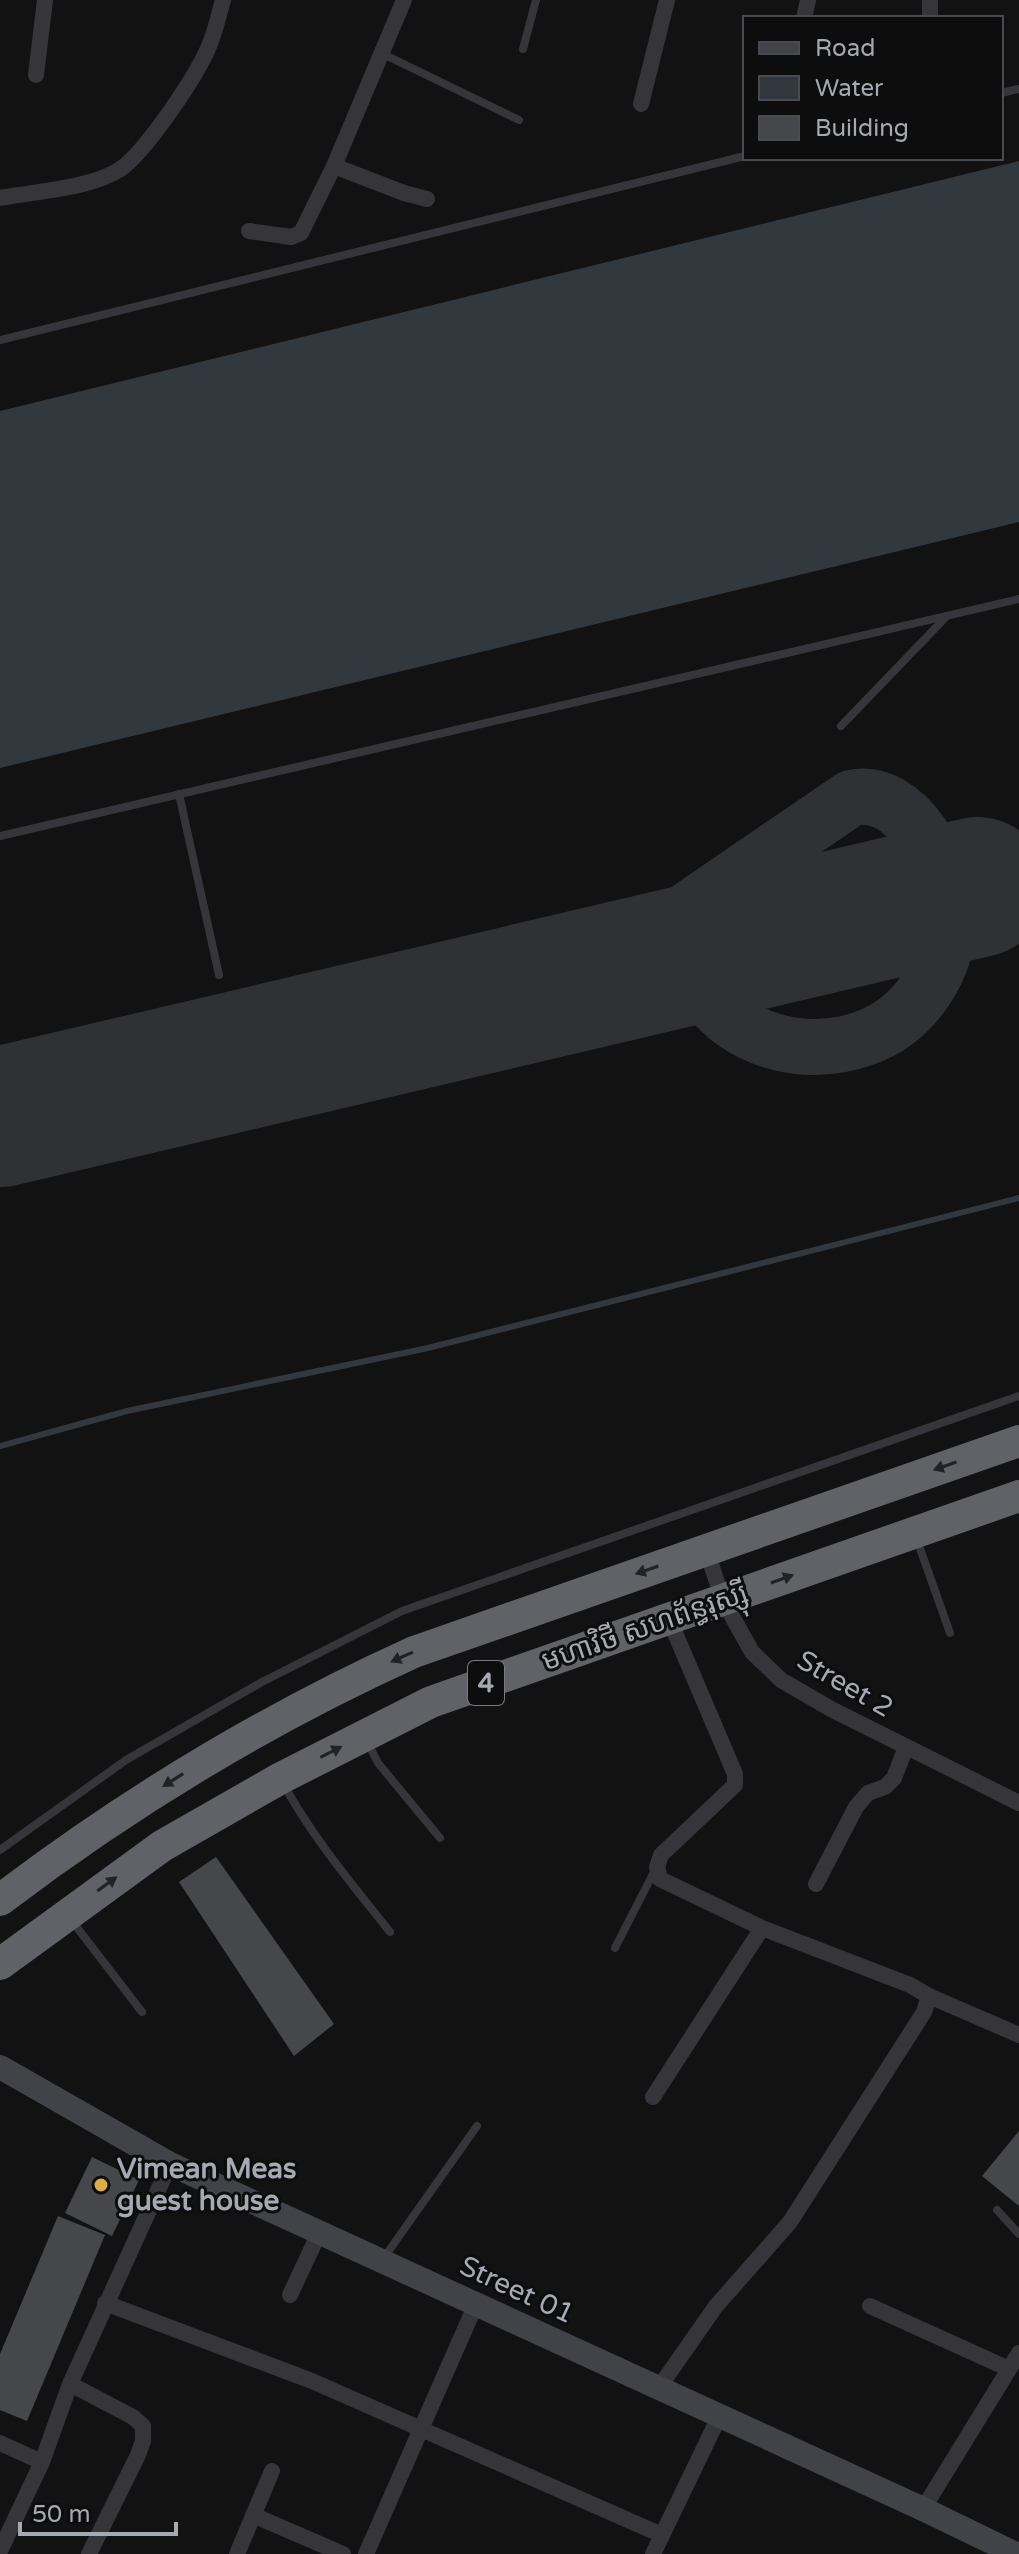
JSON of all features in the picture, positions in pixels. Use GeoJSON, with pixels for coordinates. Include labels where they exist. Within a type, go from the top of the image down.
{"type":"FeatureCollection","features":[{"type":"Feature","properties":{"kind":"highway","name":"មហាវិថី សហព័ន្ធរុស្ស៊ី"},"geometry":{"type":"LineString","coordinates":[[0,1900],[142,1799],[255,1731],[341,1685],[414,1652],[1019,1441]]}},
{"type":"Feature","properties":{"kind":"highway","name":"មហាវិថី សហព័ន្ធរុស្ស៊ី"},"geometry":{"type":"LineString","coordinates":[[0,1964],[162,1846],[281,1778],[431,1702],[1019,1496]]}},
{"type":"Feature","properties":{"kind":"street"},"geometry":{"type":"LineString","coordinates":[[36,75],[45,0]]}},
{"type":"Feature","properties":{"kind":"street"},"geometry":{"type":"LineString","coordinates":[[0,198],[73,187],[118,170],[144,146],[198,68],[211,41],[223,0]]}},
{"type":"Feature","properties":{"kind":"street"},"geometry":{"type":"LineString","coordinates":[[249,231],[298,237],[334,166],[404,0]]}},
{"type":"Feature","properties":{"kind":"street"},"geometry":{"type":"LineString","coordinates":[[641,104],[667,0]]}},
{"type":"Feature","properties":{"kind":"street"},"geometry":{"type":"LineString","coordinates":[[334,166],[427,199]]}},
{"type":"Feature","properties":{"kind":"street","name":"Street 2"},"geometry":{"type":"LineString","coordinates":[[706,1549],[723,1600],[752,1652],[781,1680],[831,1709],[1019,1803]]}},
{"type":"Feature","properties":{"kind":"street"},"geometry":{"type":"LineString","coordinates":[[669,1619],[735,1774],[735,1785],[661,1855],[657,1867],[660,1879],[762,1928],[910,1985],[1019,2035]]}},
{"type":"Feature","properties":{"kind":"street"},"geometry":{"type":"LineString","coordinates":[[816,1884],[856,1807],[868,1793],[885,1787],[894,1778],[906,1747]]}},
{"type":"Feature","properties":{"kind":"street"},"geometry":{"type":"LineString","coordinates":[[653,2097],[762,1928]]}},
{"type":"Feature","properties":{"kind":"street"},"geometry":{"type":"LineString","coordinates":[[658,2389],[716,2306],[790,2222],[924,2012],[929,1996]]}},
{"type":"Feature","properties":{"kind":"street","name":"Street 01"},"geometry":{"type":"LineString","coordinates":[[0,2067],[170,2164],[1015,2552]]}},
{"type":"Feature","properties":{"kind":"street"},"geometry":{"type":"LineString","coordinates":[[0,2551],[42,2462],[70,2384],[105,2303],[170,2164]]}},
{"type":"Feature","properties":{"kind":"street"},"geometry":{"type":"LineString","coordinates":[[290,2295],[319,2233]]}},
{"type":"Feature","properties":{"kind":"street"},"geometry":{"type":"LineString","coordinates":[[105,2303],[284,2370],[662,2535]]}},
{"type":"Feature","properties":{"kind":"street"},"geometry":{"type":"LineString","coordinates":[[366,2554],[476,2304]]}},
{"type":"Feature","properties":{"kind":"street"},"geometry":{"type":"LineString","coordinates":[[870,2306],[1009,2369]]}},
{"type":"Feature","properties":{"kind":"street"},"geometry":{"type":"LineString","coordinates":[[923,2509],[1019,2353]]}},
{"type":"Feature","properties":{"kind":"street"},"geometry":{"type":"LineString","coordinates":[[70,2384],[133,2417],[143,2426],[143,2441],[138,2455],[89,2554]]}},
{"type":"Feature","properties":{"kind":"street"},"geometry":{"type":"LineString","coordinates":[[653,2554],[719,2417]]}},
{"type":"Feature","properties":{"kind":"street"},"geometry":{"type":"LineString","coordinates":[[0,2443],[42,2462]]}},
{"type":"Feature","properties":{"kind":"street"},"geometry":{"type":"LineString","coordinates":[[237,2554],[272,2471]]}},
{"type":"Feature","properties":{"kind":"street"},"geometry":{"type":"LineString","coordinates":[[253,2515],[343,2554]]}},
{"type":"Feature","properties":{"kind":"lane"},"geometry":{"type":"LineString","coordinates":[[523,49],[536,0]]}},
{"type":"Feature","properties":{"kind":"lane"},"geometry":{"type":"LineString","coordinates":[[383,54],[519,120]]}},
{"type":"Feature","properties":{"kind":"lane"},"geometry":{"type":"LineString","coordinates":[[0,340],[743,156]]}},
{"type":"Feature","properties":{"kind":"lane"},"geometry":{"type":"LineString","coordinates":[[0,836],[1019,599]]}},
{"type":"Feature","properties":{"kind":"lane"},"geometry":{"type":"LineString","coordinates":[[841,726],[945,617]]}},
{"type":"Feature","properties":{"kind":"lane"},"geometry":{"type":"LineString","coordinates":[[179,794],[219,975]]}},
{"type":"Feature","properties":{"kind":"lane"},"geometry":{"type":"LineString","coordinates":[[0,1850],[126,1760],[262,1682],[402,1611],[1019,1396]]}},
{"type":"Feature","properties":{"kind":"lane"},"geometry":{"type":"LineString","coordinates":[[914,1532],[950,1633]]}},
{"type":"Feature","properties":{"kind":"lane"},"geometry":{"type":"LineString","coordinates":[[364,1735],[378,1763],[440,1838]]}},
{"type":"Feature","properties":{"kind":"lane"},"geometry":{"type":"LineString","coordinates":[[281,1778],[299,1814],[390,1932]]}},
{"type":"Feature","properties":{"kind":"lane"},"geometry":{"type":"LineString","coordinates":[[615,1948],[657,1867]]}},
{"type":"Feature","properties":{"kind":"lane"},"geometry":{"type":"LineString","coordinates":[[67,1914],[142,2012]]}},
{"type":"Feature","properties":{"kind":"lane"},"geometry":{"type":"LineString","coordinates":[[381,2261],[477,2126]]}},
{"type":"Feature","properties":{"kind":"lane"},"geometry":{"type":"LineString","coordinates":[[997,2210],[1019,2234]]}},
{"type":"Feature","properties":{"kind":"water"},"geometry":{"type":"Polygon","coordinates":[[[1019,161],[1019,522],[0,768],[0,411],[1019,161]]]}},
{"type":"Feature","properties":{"kind":"building"},"geometry":{"type":"Polygon","coordinates":[[[216,1857],[334,2024],[294,2056],[179,1882],[216,1857]]]}},
{"type":"Feature","properties":{"kind":"building"},"geometry":{"type":"Polygon","coordinates":[[[1019,2131],[1019,2206],[982,2176],[1019,2131]]]}},
{"type":"Feature","properties":{"kind":"building"},"geometry":{"type":"Polygon","coordinates":[[[92,2157],[139,2180],[112,2236],[65,2213],[92,2157]]]}},
{"type":"Feature","properties":{"kind":"building"},"geometry":{"type":"Polygon","coordinates":[[[58,2216],[105,2235],[27,2421],[0,2410],[0,2354],[58,2216]]]}},
{"type":"Feature","properties":{"kind":"waterway"},"geometry":{"type":"LineString","coordinates":[[0,1446],[127,1411],[428,1348],[1019,1198]]}},
{"type":"Feature","properties":{"kind":"taxiway"},"geometry":{"type":"LineString","coordinates":[[573,982],[661,928],[851,798],[871,797],[890,804],[907,817],[921,834],[942,875],[949,915],[943,954],[936,972],[926,990],[899,1019],[865,1038],[814,1047],[779,1043],[746,1030],[689,986],[657,980],[598,977]]}},
{"type":"Feature","properties":{"kind":"runway"},"geometry":{"type":"LineString","coordinates":[[0,1117],[978,887]]}},
{"type":"Feature","properties":{"kind":"place","name":"Vimean Meas guest house"},"geometry":{"type":"Point","coordinates":[101,2185]}}]}
